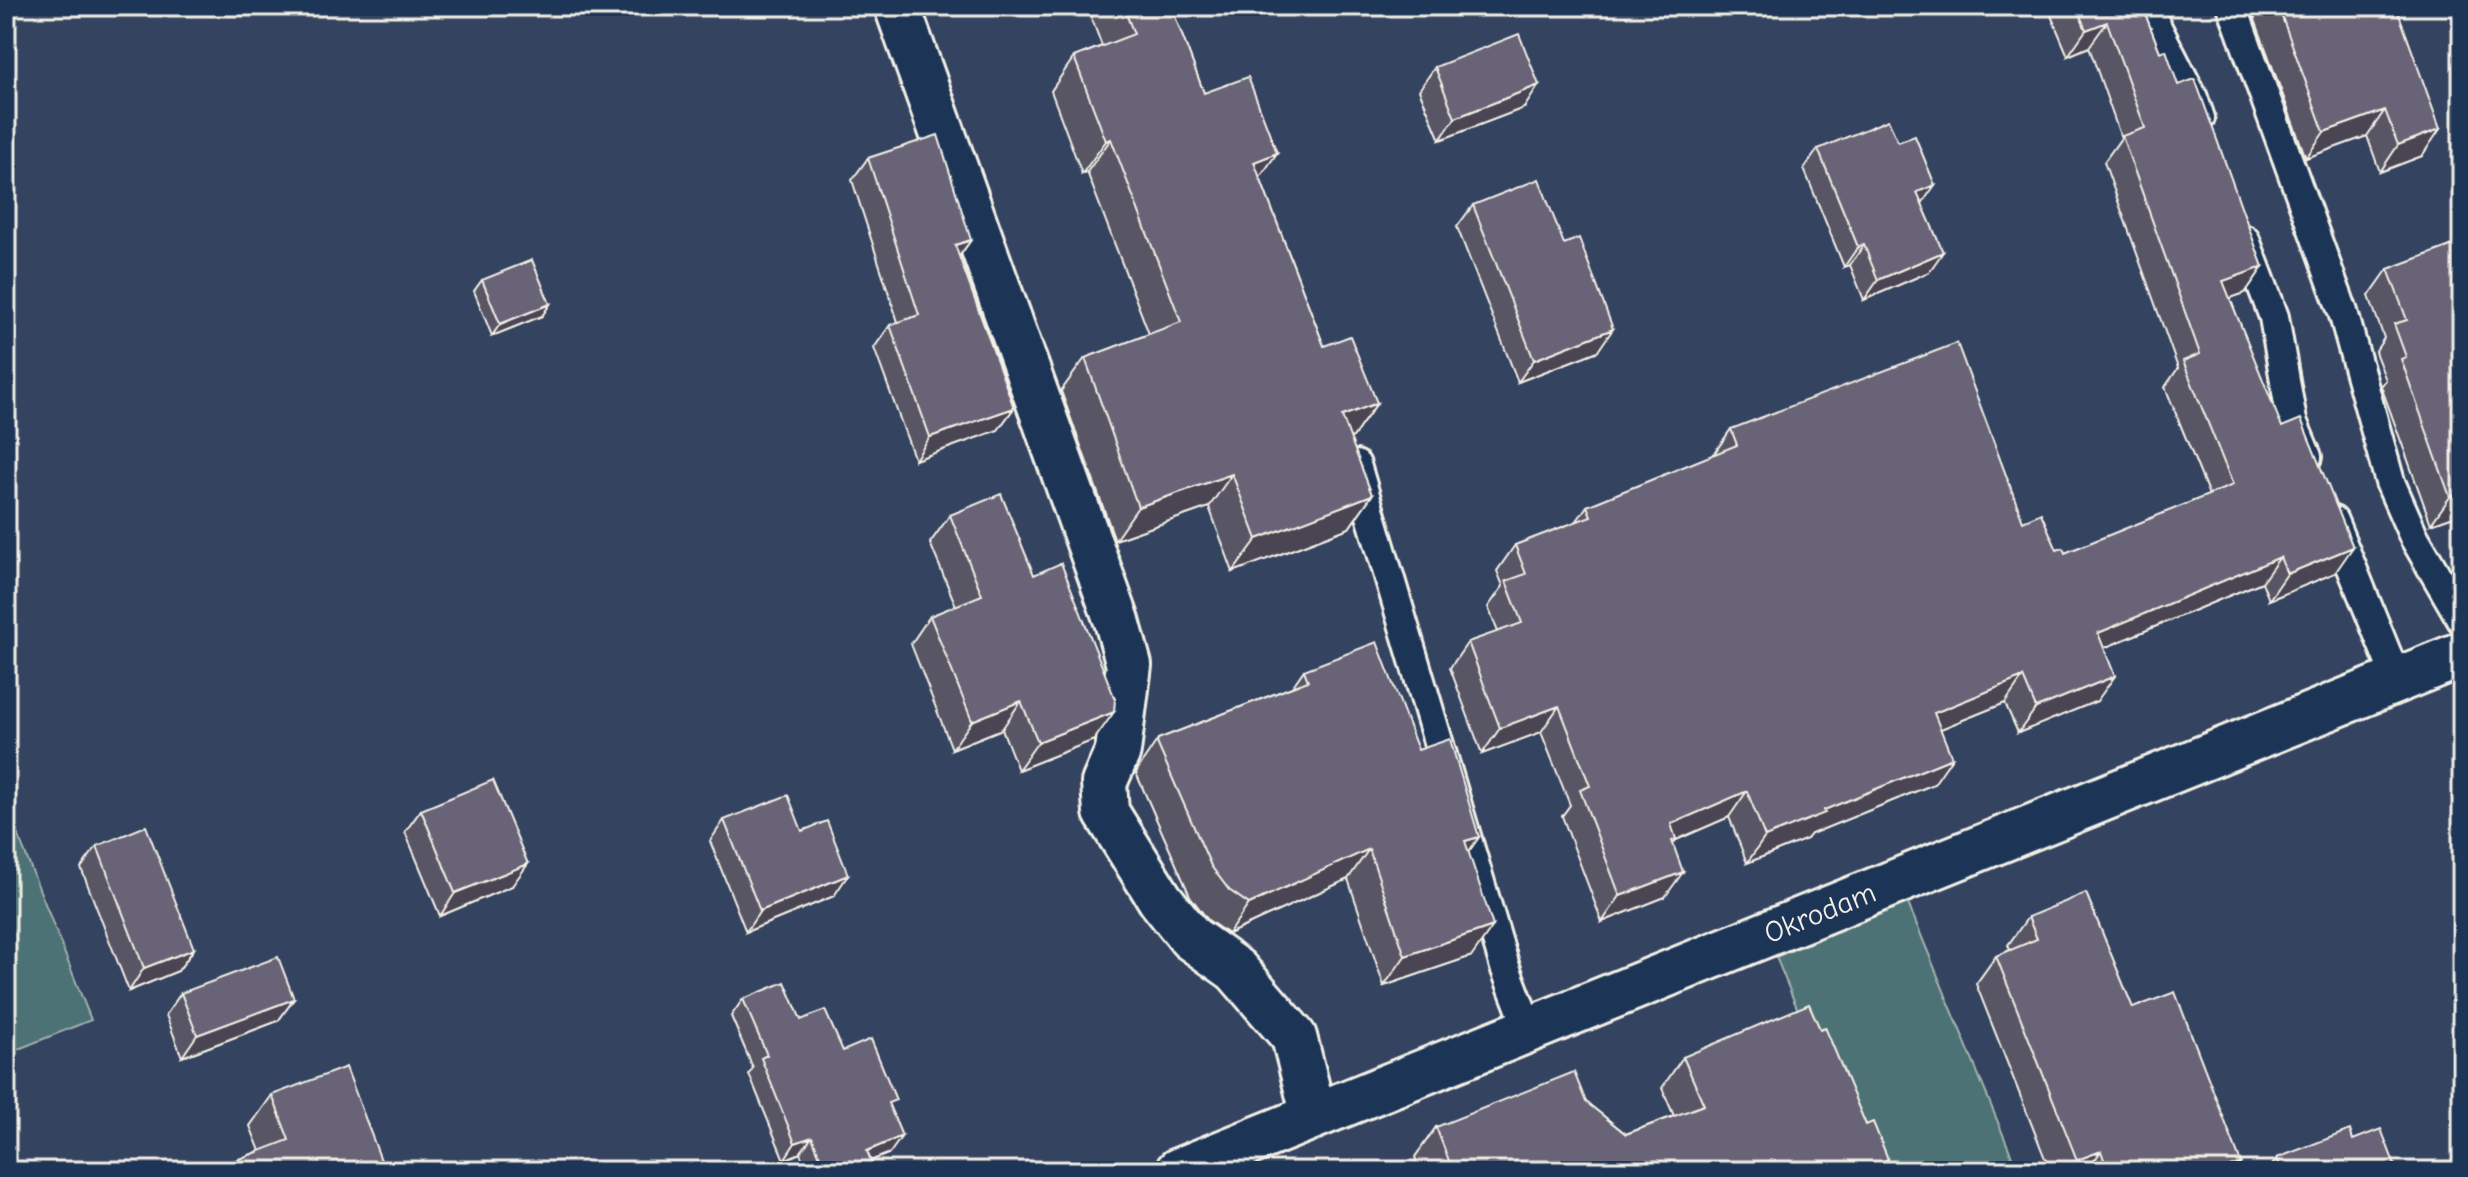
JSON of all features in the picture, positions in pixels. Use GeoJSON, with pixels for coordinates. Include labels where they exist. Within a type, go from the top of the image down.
{"type":"FeatureCollection","features":[{"type":"Feature","properties":{"kind":"street"},"geometry":{"type":"LineString","coordinates":[[897,6],[1117,621],[1129,665],[1118,751],[1104,783],[1106,812],[1160,899],[1191,938],[1236,970],[1294,1037],[1314,1116]]}},
{"type":"Feature","properties":{"kind":"street","name":"Okrodam"},"geometry":{"type":"LineString","coordinates":[[1178,1171],[2462,654]]}},
{"type":"Feature","properties":{"kind":"lane"},"geometry":{"type":"LineString","coordinates":[[2146,6],[2193,98],[2209,142]]}},
{"type":"Feature","properties":{"kind":"lane"},"geometry":{"type":"LineString","coordinates":[[2232,6],[2343,312],[2390,482],[2414,537],[2462,620]]}},
{"type":"Feature","properties":{"kind":"lane"},"geometry":{"type":"LineString","coordinates":[[2236,215],[2274,317],[2292,421],[2397,680]]}},
{"type":"Feature","properties":{"kind":"lane"},"geometry":{"type":"LineString","coordinates":[[1355,458],[1505,967],[1529,1030]]}},
{"type":"Feature","properties":{"kind":"green space"},"geometry":{"type":"Polygon","coordinates":[[[6,805],[91,1020],[6,1054],[6,805]]]}},
{"type":"Feature","properties":{"kind":"green space"},"geometry":{"type":"Polygon","coordinates":[[[1907,901],[2018,1171],[1864,1171],[1776,957],[1907,901]]]}},
{"type":"Feature","properties":{"kind":"building"},"geometry":{"type":"Polygon","coordinates":[[[1123,6],[1171,6],[1204,93],[1248,77],[1277,153],[1254,162],[1324,346],[1350,336],[1377,403],[1342,416],[1372,495],[1257,539],[1232,474],[1138,507],[1085,358],[1181,322],[1111,139],[1106,141],[1074,57],[1134,34],[1123,6]]]}},
{"type":"Feature","properties":{"kind":"building"},"geometry":{"type":"Polygon","coordinates":[[[2076,6],[2142,6],[2160,52],[2166,50],[2178,85],[2195,79],[2263,267],[2223,281],[2282,427],[2301,419],[2353,547],[2287,574],[2280,557],[2098,633],[2115,676],[2036,708],[2023,677],[1934,713],[1952,758],[1824,810],[1825,813],[1765,837],[1747,791],[1671,824],[1676,839],[1672,841],[1683,872],[1620,896],[1580,790],[1590,786],[1559,706],[1500,728],[1468,642],[1522,623],[1506,581],[1526,574],[1515,545],[1591,516],[1587,506],[1737,445],[1731,429],[1957,343],[2023,521],[2041,513],[2057,550],[2063,548],[2065,553],[2233,485],[2183,361],[2200,354],[2122,136],[2145,128],[2107,22],[2086,30],[2076,6]]]}},
{"type":"Feature","properties":{"kind":"building"},"geometry":{"type":"Polygon","coordinates":[[[2278,6],[2396,6],[2440,129],[2398,145],[2385,110],[2324,132],[2278,6]]]}},
{"type":"Feature","properties":{"kind":"building"},"geometry":{"type":"Polygon","coordinates":[[[1519,34],[1539,85],[1455,118],[1435,67],[1519,34]]]}},
{"type":"Feature","properties":{"kind":"building"},"geometry":{"type":"Polygon","coordinates":[[[1888,120],[1898,142],[1915,136],[1935,185],[1917,192],[1943,252],[1878,280],[1864,245],[1858,247],[1818,149],[1888,120]]]}},
{"type":"Feature","properties":{"kind":"building"},"geometry":{"type":"Polygon","coordinates":[[[938,135],[971,240],[955,245],[1014,408],[930,437],[890,325],[919,315],[868,158],[938,135]]]}},
{"type":"Feature","properties":{"kind":"building"},"geometry":{"type":"Polygon","coordinates":[[[1539,179],[1564,244],[1579,238],[1613,329],[1534,360],[1473,205],[1539,179]]]}},
{"type":"Feature","properties":{"kind":"building"},"geometry":{"type":"Polygon","coordinates":[[[2462,242],[2462,492],[2450,497],[2401,359],[2406,357],[2394,324],[2407,320],[2388,269],[2462,242]]]}},
{"type":"Feature","properties":{"kind":"building"},"geometry":{"type":"Polygon","coordinates":[[[532,260],[550,304],[500,324],[482,280],[532,260]]]}},
{"type":"Feature","properties":{"kind":"building"},"geometry":{"type":"Polygon","coordinates":[[[1001,494],[1034,575],[1061,563],[1115,699],[1114,712],[1038,742],[1021,701],[972,721],[930,616],[982,595],[950,515],[1001,494]]]}},
{"type":"Feature","properties":{"kind":"building"},"geometry":{"type":"Polygon","coordinates":[[[1377,642],[1418,750],[1450,739],[1479,837],[1465,841],[1493,926],[1405,956],[1369,849],[1249,904],[1229,890],[1211,866],[1157,743],[1158,739],[1308,681],[1304,670],[1377,642]]]}},
{"type":"Feature","properties":{"kind":"building"},"geometry":{"type":"Polygon","coordinates":[[[493,780],[528,864],[455,893],[421,810],[493,780]]]}},
{"type":"Feature","properties":{"kind":"building"},"geometry":{"type":"Polygon","coordinates":[[[788,795],[802,831],[827,821],[848,875],[760,911],[724,820],[788,795]]]}},
{"type":"Feature","properties":{"kind":"building"},"geometry":{"type":"Polygon","coordinates":[[[146,826],[194,949],[144,968],[97,846],[146,826]]]}},
{"type":"Feature","properties":{"kind":"building"},"geometry":{"type":"Polygon","coordinates":[[[2086,893],[2133,1008],[2175,992],[2241,1163],[2219,1171],[2108,1171],[2101,1151],[2077,1160],[1996,956],[2037,939],[2028,917],[2086,893]]]}},
{"type":"Feature","properties":{"kind":"building"},"geometry":{"type":"Polygon","coordinates":[[[278,957],[294,999],[197,1035],[181,993],[278,957]]]}},
{"type":"Feature","properties":{"kind":"building"},"geometry":{"type":"Polygon","coordinates":[[[785,982],[801,1020],[825,1010],[843,1051],[871,1039],[896,1100],[888,1103],[902,1136],[867,1151],[875,1171],[826,1171],[812,1137],[795,1143],[761,1058],[767,1055],[743,999],[785,982]]]}},
{"type":"Feature","properties":{"kind":"building"},"geometry":{"type":"Polygon","coordinates":[[[1809,1004],[1820,1029],[1825,1027],[1866,1125],[1873,1122],[1888,1159],[1877,1164],[1880,1171],[1453,1171],[1436,1127],[1574,1072],[1586,1102],[1626,1134],[1704,1105],[1683,1057],[1809,1004]]]}},
{"type":"Feature","properties":{"kind":"building"},"geometry":{"type":"Polygon","coordinates":[[[346,1067],[385,1171],[220,1171],[218,1167],[289,1140],[272,1095],[346,1067]]]}},
{"type":"Feature","properties":{"kind":"building"},"geometry":{"type":"Polygon","coordinates":[[[2381,1129],[2397,1171],[2282,1171],[2277,1158],[2350,1130],[2353,1140],[2381,1129]]]}}]}
